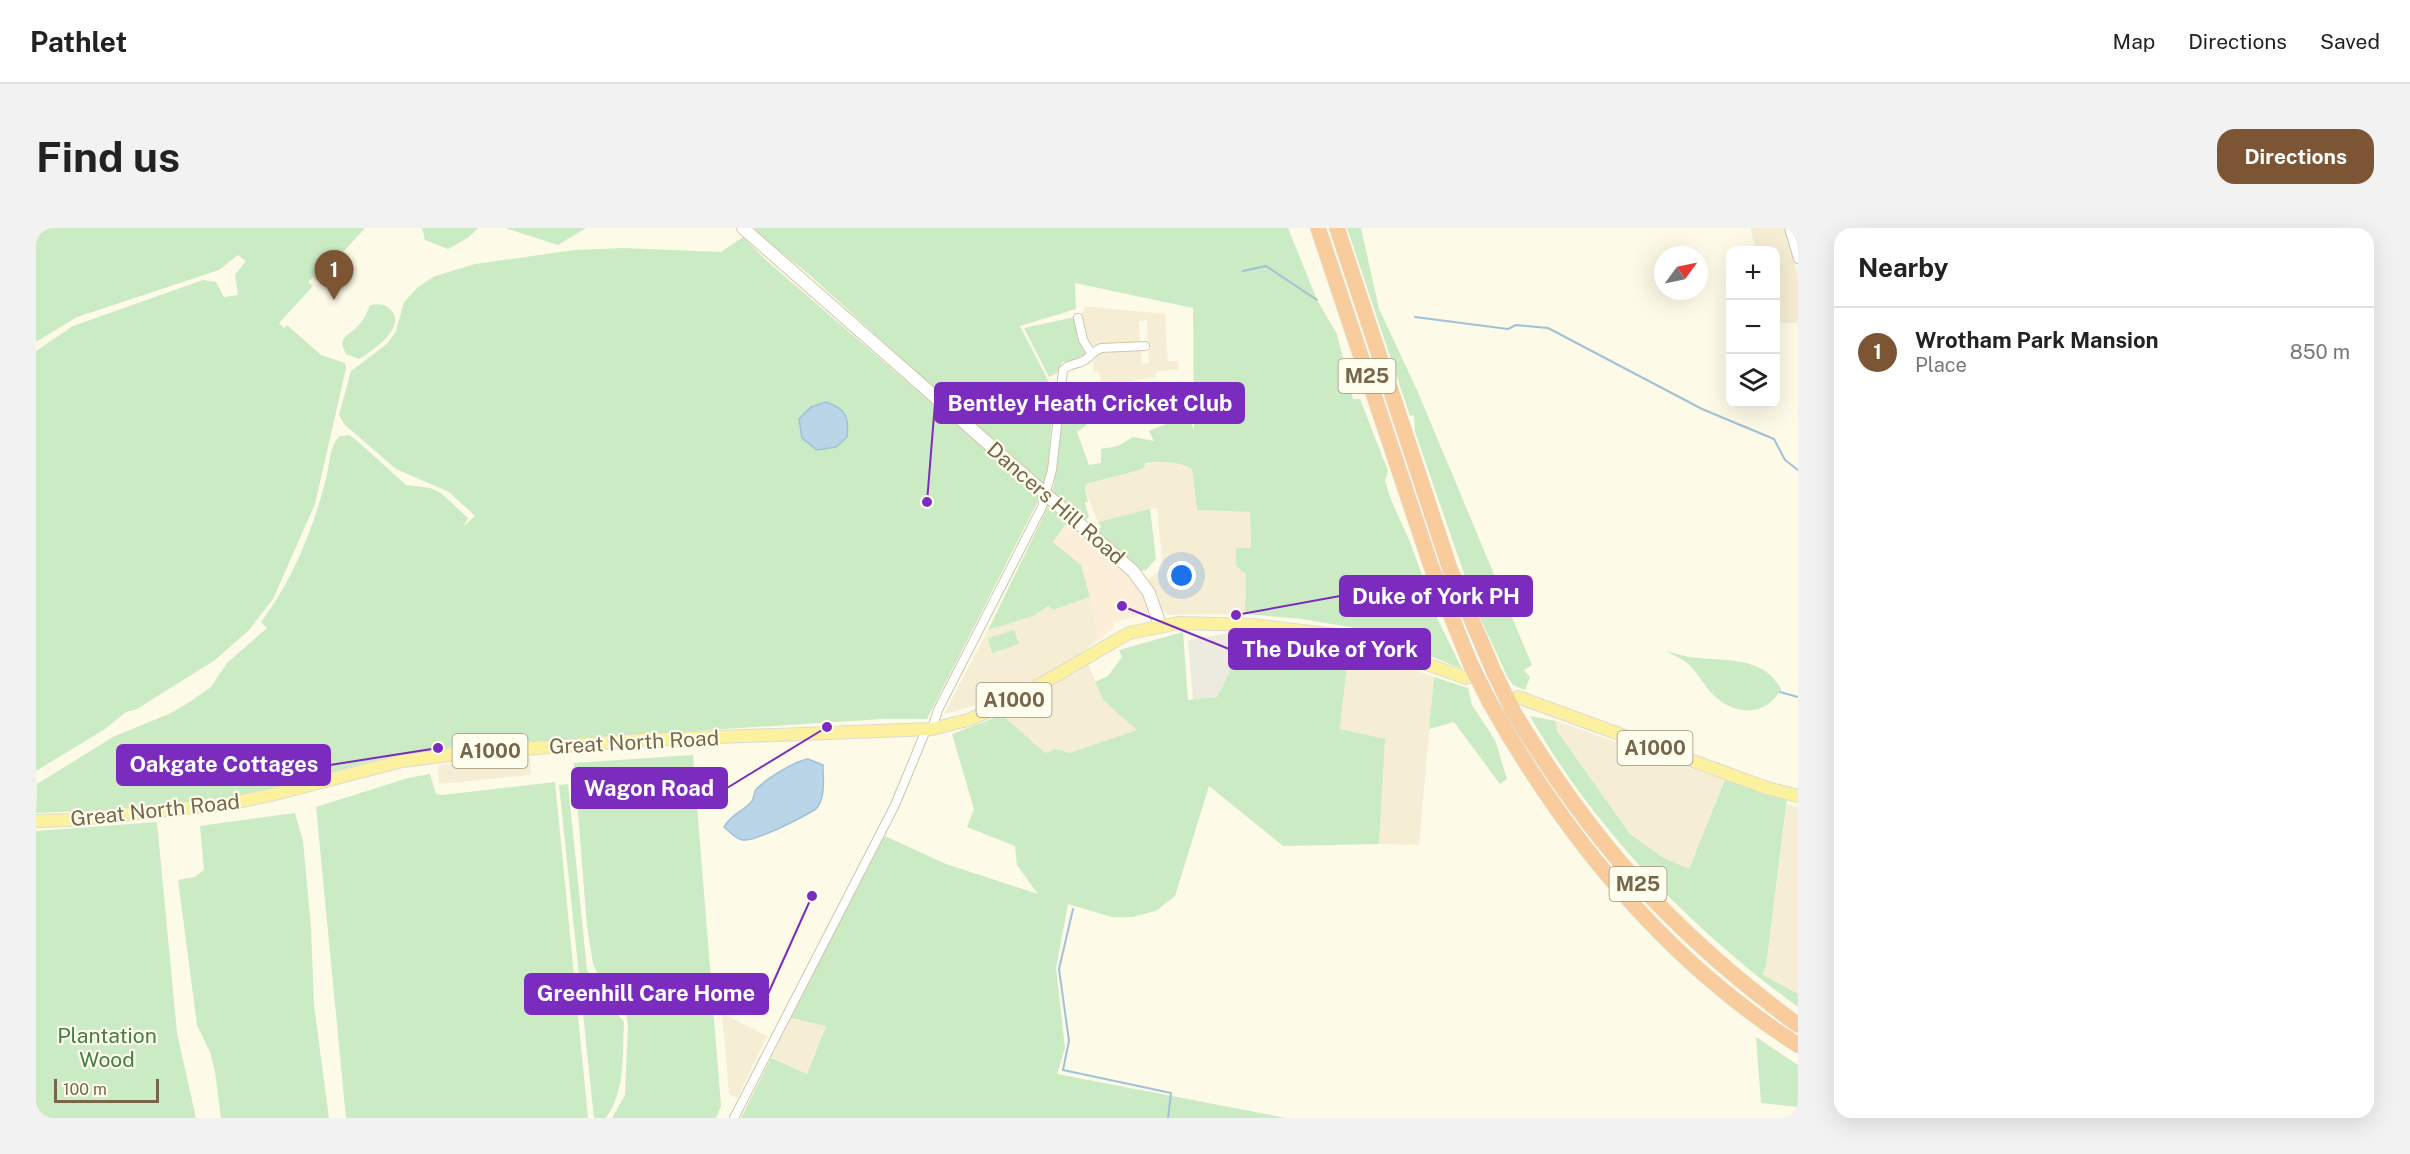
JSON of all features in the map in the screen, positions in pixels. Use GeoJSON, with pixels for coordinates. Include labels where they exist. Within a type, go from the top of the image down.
{"type":"FeatureCollection","features":[{"type":"Feature","properties":{"kind":"highway","name":"M25"},"geometry":{"type":"LineString","coordinates":[[1318,228],[1427,555],[1470,663],[1489,701],[1555,809],[1617,887],[1692,963],[1734,1000],[1798,1045]]}},
{"type":"Feature","properties":{"kind":"highway","name":"M25"},"geometry":{"type":"LineString","coordinates":[[1337,228],[1450,569],[1494,672],[1516,704],[1573,804],[1633,879],[1721,965],[1798,1024]]}},
{"type":"Feature","properties":{"kind":"main road","name":"A1000"},"geometry":{"type":"LineString","coordinates":[[1160,625],[1226,623],[1319,631],[1365,641],[1466,678]]}},
{"type":"Feature","properties":{"kind":"main road","name":"Great North Road"},"geometry":{"type":"LineString","coordinates":[[36,820],[70,820],[228,804],[402,761],[457,754],[652,740],[929,730],[950,725],[1012,701],[1115,639],[1160,625]]}},
{"type":"Feature","properties":{"kind":"main road","name":"A1000"},"geometry":{"type":"LineString","coordinates":[[1516,704],[1767,788],[1798,796]]}},
{"type":"Feature","properties":{"kind":"street","name":"Dancers Hill Road"},"geometry":{"type":"LineString","coordinates":[[743,228],[1140,579],[1149,593],[1160,625]]}},
{"type":"Feature","properties":{"kind":"street"},"geometry":{"type":"LineString","coordinates":[[1790,228],[1798,259]]}},
{"type":"Feature","properties":{"kind":"street"},"geometry":{"type":"LineString","coordinates":[[1078,318],[1083,340],[1091,353]]}},
{"type":"Feature","properties":{"kind":"street"},"geometry":{"type":"LineString","coordinates":[[734,1118],[895,806],[938,710],[1012,569],[1046,495],[1052,470],[1064,367],[1085,361],[1091,353],[1101,348],[1145,346]]}},
{"type":"Feature","properties":{"kind":"shaded area"},"geometry":{"type":"Polygon","coordinates":[[[1750,228],[1784,228],[1798,275],[1798,323],[1780,323],[1780,246],[1755,246],[1750,228]]]}},
{"type":"Feature","properties":{"kind":"shaded area"},"geometry":{"type":"Polygon","coordinates":[[[1084,306],[1165,314],[1168,361],[1178,361],[1179,370],[1157,371],[1155,377],[1102,386],[1099,372],[1094,371],[1093,361],[1101,353],[1141,351],[1142,364],[1149,363],[1147,320],[1139,321],[1140,341],[1088,345],[1079,316],[1084,311],[1084,306]]]}},
{"type":"Feature","properties":{"kind":"shaded area"},"geometry":{"type":"Polygon","coordinates":[[[1169,461],[1192,469],[1197,510],[1250,512],[1251,548],[1236,548],[1246,574],[1245,614],[1168,615],[1162,610],[1148,580],[1163,567],[1157,508],[1098,522],[1085,490],[1086,484],[1143,469],[1146,464],[1169,461]]]}},
{"type":"Feature","properties":{"kind":"shaded area"},"geometry":{"type":"Polygon","coordinates":[[[1068,521],[1143,588],[1151,612],[1114,622],[1113,629],[1100,639],[1081,565],[1053,542],[1068,521]]]}},
{"type":"Feature","properties":{"kind":"shaded area"},"geometry":{"type":"Polygon","coordinates":[[[1090,597],[1100,639],[1073,659],[997,700],[944,714],[988,630],[1033,616],[1050,606],[1053,610],[1090,597]]]}},
{"type":"Feature","properties":{"kind":"shaded area"},"geometry":{"type":"Polygon","coordinates":[[[1229,633],[1229,673],[1217,697],[1193,700],[1188,640],[1229,633]]]}},
{"type":"Feature","properties":{"kind":"shaded area"},"geometry":{"type":"Polygon","coordinates":[[[1349,646],[1434,677],[1419,845],[1379,844],[1384,740],[1340,729],[1349,646]]]}},
{"type":"Feature","properties":{"kind":"shaded area"},"geometry":{"type":"Polygon","coordinates":[[[1088,664],[1104,701],[1138,730],[1068,753],[1056,749],[1045,754],[1002,715],[1050,694],[1048,688],[1088,664]]]}},
{"type":"Feature","properties":{"kind":"shaded area"},"geometry":{"type":"Polygon","coordinates":[[[1556,721],[1725,780],[1689,869],[1662,857],[1630,834],[1557,731],[1556,721]]]}},
{"type":"Feature","properties":{"kind":"shaded area"},"geometry":{"type":"Polygon","coordinates":[[[530,757],[531,775],[439,784],[438,765],[530,757]]]}},
{"type":"Feature","properties":{"kind":"shaded area"},"geometry":{"type":"Polygon","coordinates":[[[1787,804],[1798,807],[1798,994],[1762,974],[1766,967],[1787,804]]]}},
{"type":"Feature","properties":{"kind":"shaded area"},"geometry":{"type":"Polygon","coordinates":[[[722,1013],[767,1036],[737,1098],[729,1094],[722,1013]]]}},
{"type":"Feature","properties":{"kind":"shaded area"},"geometry":{"type":"Polygon","coordinates":[[[791,1018],[826,1026],[807,1074],[771,1058],[791,1018]]]}},
{"type":"Feature","properties":{"kind":"green space"},"geometry":{"type":"Polygon","coordinates":[[[36,228],[365,228],[317,281],[313,277],[308,282],[313,286],[279,323],[284,328],[287,325],[321,355],[345,363],[346,368],[315,504],[273,599],[249,630],[215,660],[137,709],[126,712],[105,729],[36,771],[36,351],[73,326],[203,280],[216,282],[224,297],[238,295],[235,275],[246,261],[238,255],[219,270],[77,317],[36,342],[36,228]]]}},
{"type":"Feature","properties":{"kind":"green space"},"geometry":{"type":"Polygon","coordinates":[[[422,228],[478,228],[469,237],[448,249],[425,240],[422,228]]]}},
{"type":"Feature","properties":{"kind":"green space"},"geometry":{"type":"Polygon","coordinates":[[[505,228],[586,228],[558,245],[505,228]]]}},
{"type":"Feature","properties":{"kind":"green space"},"geometry":{"type":"Polygon","coordinates":[[[755,228],[1288,228],[1317,300],[1337,334],[1353,399],[1360,399],[1388,471],[1385,481],[1391,500],[1410,542],[1438,620],[1462,669],[1384,637],[1355,628],[1302,619],[1245,614],[1246,574],[1236,566],[1236,548],[1251,548],[1250,512],[1197,510],[1192,469],[1186,466],[1170,462],[1146,463],[1143,469],[1086,484],[1088,501],[1085,503],[1089,517],[1083,522],[1050,495],[1054,486],[1059,419],[1073,414],[1089,423],[1077,432],[1089,465],[1101,463],[1101,449],[1118,446],[1133,437],[1154,441],[1149,431],[1166,424],[1170,412],[1184,399],[1194,431],[1193,308],[1075,283],[1076,309],[1020,326],[1054,392],[1047,477],[1042,487],[812,277],[756,232],[755,228]]]}},
{"type":"Feature","properties":{"kind":"green space"},"geometry":{"type":"Polygon","coordinates":[[[1347,228],[1361,228],[1379,309],[1417,390],[1532,665],[1524,670],[1530,677],[1525,690],[1513,685],[1508,678],[1477,611],[1415,432],[1414,415],[1410,416],[1347,228]]]}},
{"type":"Feature","properties":{"kind":"green space"},"geometry":{"type":"Polygon","coordinates":[[[743,237],[767,261],[1040,497],[927,719],[882,719],[459,746],[381,759],[227,800],[154,808],[36,813],[37,784],[113,737],[171,713],[191,701],[211,687],[227,663],[267,628],[261,622],[273,606],[302,551],[322,493],[332,448],[340,436],[349,435],[355,439],[406,485],[430,488],[441,493],[468,518],[464,526],[475,516],[449,492],[396,469],[344,424],[339,415],[351,371],[388,343],[396,331],[404,302],[418,287],[435,276],[475,264],[575,250],[623,248],[721,252],[743,237]]]}},
{"type":"Feature","properties":{"kind":"green space"},"geometry":{"type":"Polygon","coordinates":[[[370,305],[387,306],[394,315],[395,322],[387,337],[359,359],[346,354],[343,341],[362,322],[370,305]]]}},
{"type":"Feature","properties":{"kind":"green space"},"geometry":{"type":"Polygon","coordinates":[[[1075,317],[1086,355],[1077,360],[1062,362],[1057,373],[1049,377],[1024,328],[1075,317]]]}},
{"type":"Feature","properties":{"kind":"green space"},"geometry":{"type":"Polygon","coordinates":[[[1049,505],[1068,521],[1053,542],[1081,565],[1090,597],[1053,610],[1049,606],[1033,616],[988,630],[1049,505]]]}},
{"type":"Feature","properties":{"kind":"green space"},"geometry":{"type":"Polygon","coordinates":[[[1150,509],[1156,559],[1146,570],[1140,571],[1095,532],[1101,527],[1098,522],[1150,509]]]}},
{"type":"Feature","properties":{"kind":"green space"},"geometry":{"type":"Polygon","coordinates":[[[1014,630],[1019,644],[992,653],[988,638],[1014,630]]]}},
{"type":"Feature","properties":{"kind":"green space"},"geometry":{"type":"Polygon","coordinates":[[[1183,632],[1188,700],[1217,697],[1229,673],[1229,633],[1297,637],[1349,646],[1340,729],[1385,739],[1379,844],[1283,846],[1209,786],[1175,896],[1156,911],[1132,917],[1112,917],[1068,904],[1056,968],[1065,1048],[1057,1074],[1286,1118],[741,1118],[771,1058],[807,1074],[826,1026],[791,1018],[833,931],[885,836],[946,864],[1038,894],[1017,865],[1015,846],[967,827],[974,809],[952,734],[1002,715],[1045,753],[1056,749],[1069,753],[1137,730],[1104,701],[1095,682],[1108,676],[1122,657],[1119,650],[1183,632]]]}},
{"type":"Feature","properties":{"kind":"green space"},"geometry":{"type":"Polygon","coordinates":[[[1666,651],[1690,657],[1733,661],[1755,666],[1765,671],[1781,689],[1769,704],[1761,708],[1735,709],[1713,695],[1687,663],[1666,651]]]}},
{"type":"Feature","properties":{"kind":"green space"},"geometry":{"type":"Polygon","coordinates":[[[1434,677],[1468,688],[1472,705],[1495,740],[1507,779],[1500,784],[1454,722],[1429,729],[1434,677]]]}},
{"type":"Feature","properties":{"kind":"green space"},"geometry":{"type":"Polygon","coordinates":[[[1530,716],[1556,721],[1557,731],[1630,834],[1662,857],[1689,869],[1725,780],[1787,799],[1766,967],[1762,974],[1798,994],[1798,1007],[1721,945],[1649,875],[1584,799],[1530,716]]]}},
{"type":"Feature","properties":{"kind":"green space"},"geometry":{"type":"Polygon","coordinates":[[[693,755],[721,1106],[716,1118],[612,1118],[625,1095],[628,1026],[626,1013],[601,981],[593,964],[587,926],[574,763],[693,755]]]}},
{"type":"Feature","properties":{"kind":"green space"},"geometry":{"type":"Polygon","coordinates":[[[430,774],[436,794],[442,795],[555,782],[588,1118],[346,1118],[316,807],[408,778],[430,774]]]}},
{"type":"Feature","properties":{"kind":"green space"},"geometry":{"type":"Polygon","coordinates":[[[568,784],[587,970],[597,989],[624,1022],[620,1084],[606,1118],[594,1118],[559,785],[568,784]]]}},
{"type":"Feature","properties":{"kind":"green space"},"geometry":{"type":"Polygon","coordinates":[[[295,813],[303,841],[311,928],[314,1005],[329,1118],[221,1118],[210,1052],[197,1025],[178,880],[195,877],[204,870],[200,826],[295,813]]]}},
{"type":"Feature","properties":{"kind":"green space","name":"Plantation Wood"},"geometry":{"type":"Polygon","coordinates":[[[157,822],[177,1033],[196,1118],[36,1118],[36,831],[157,822]]]}},
{"type":"Feature","properties":{"kind":"green space"},"geometry":{"type":"Polygon","coordinates":[[[1756,1037],[1798,1065],[1798,1107],[1761,1103],[1756,1037]]]}},
{"type":"Feature","properties":{"kind":"water"},"geometry":{"type":"Polygon","coordinates":[[[826,402],[838,407],[845,414],[847,437],[836,447],[817,450],[802,438],[799,419],[811,407],[826,402]]]}},
{"type":"Feature","properties":{"kind":"water"},"geometry":{"type":"Polygon","coordinates":[[[808,759],[823,765],[823,794],[816,809],[801,818],[749,840],[738,838],[724,827],[731,818],[753,800],[755,791],[765,782],[788,767],[808,759]]]}},
{"type":"Feature","properties":{"kind":"waterway"},"geometry":{"type":"LineString","coordinates":[[1243,271],[1266,266],[1317,300]]}},
{"type":"Feature","properties":{"kind":"waterway"},"geometry":{"type":"LineString","coordinates":[[1415,317],[1508,329],[1516,325],[1548,328],[1702,409],[1774,439],[1785,460],[1798,470]]}},
{"type":"Feature","properties":{"kind":"waterway"},"geometry":{"type":"LineString","coordinates":[[1780,692],[1798,697]]}},
{"type":"Feature","properties":{"kind":"waterway"},"geometry":{"type":"LineString","coordinates":[[1073,909],[1059,969],[1069,1041],[1063,1070],[1171,1093],[1168,1118]]}},
{"type":"Feature","properties":{"kind":"place","name":"Wrotham Park Mansion"},"geometry":{"type":"Point","coordinates":[334,300]}},
{"type":"Feature","properties":{"kind":"place","name":"Bentley Heath Cricket Club"},"geometry":{"type":"Point","coordinates":[927,502]}},
{"type":"Feature","properties":{"kind":"place","name":"The Duke of York"},"geometry":{"type":"Point","coordinates":[1122,606]}},
{"type":"Feature","properties":{"kind":"place","name":"Duke of York PH"},"geometry":{"type":"Point","coordinates":[1236,615]}},
{"type":"Feature","properties":{"kind":"place","name":"Wagon Road"},"geometry":{"type":"Point","coordinates":[827,727]}},
{"type":"Feature","properties":{"kind":"place","name":"Oakgate Cottages"},"geometry":{"type":"Point","coordinates":[438,748]}},
{"type":"Feature","properties":{"kind":"place","name":"Greenhill Care Home"},"geometry":{"type":"Point","coordinates":[812,896]}}]}
